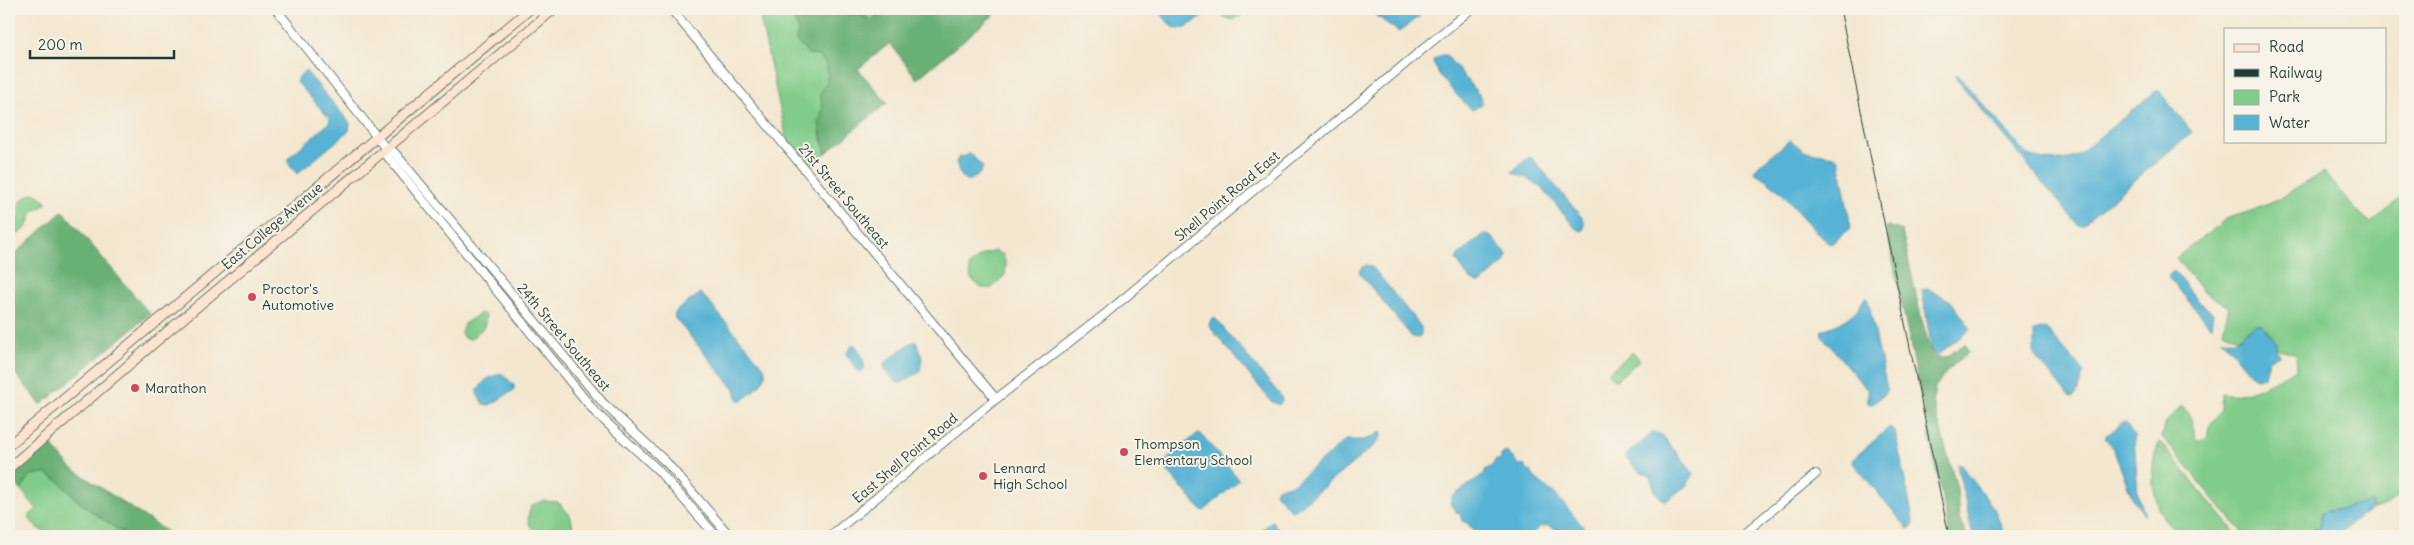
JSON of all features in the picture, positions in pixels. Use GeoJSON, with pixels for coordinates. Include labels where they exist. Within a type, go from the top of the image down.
{"type":"FeatureCollection","features":[{"type":"Feature","properties":{"kind":"main road","name":"East College Avenue"},"geometry":{"type":"LineString","coordinates":[[9,445],[530,9]]}},
{"type":"Feature","properties":{"kind":"main road","name":"East College Avenue"},"geometry":{"type":"LineString","coordinates":[[9,468],[168,331],[554,9]]}},
{"type":"Feature","properties":{"kind":"street","name":"24th Street Southeast"},"geometry":{"type":"LineString","coordinates":[[276,9],[377,137],[386,149],[388,158],[596,412],[658,470],[716,536]]}},
{"type":"Feature","properties":{"kind":"street","name":"21st Street Southeast"},"geometry":{"type":"LineString","coordinates":[[671,9],[996,399]]}},
{"type":"Feature","properties":{"kind":"street","name":"Shell Point Road East"},"geometry":{"type":"LineString","coordinates":[[996,399],[1104,315],[1471,9]]}},
{"type":"Feature","properties":{"kind":"street","name":"24th Street Southeast"},"geometry":{"type":"LineString","coordinates":[[386,149],[394,152],[603,403],[671,468],[730,536]]}},
{"type":"Feature","properties":{"kind":"street","name":"East Shell Point Road"},"geometry":{"type":"LineString","coordinates":[[830,536],[996,399]]}},
{"type":"Feature","properties":{"kind":"street"},"geometry":{"type":"LineString","coordinates":[[1741,536],[1816,474]]}},
{"type":"Feature","properties":{"kind":"green space"},"geometry":{"type":"Polygon","coordinates":[[[758,9],[789,9],[812,55],[819,56],[826,65],[828,75],[820,94],[823,106],[820,133],[826,153],[808,168],[788,145],[758,9]]]}},
{"type":"Feature","properties":{"kind":"green space"},"geometry":{"type":"Polygon","coordinates":[[[789,9],[837,9],[841,14],[859,15],[872,20],[880,15],[883,9],[1001,9],[917,79],[890,43],[858,69],[887,103],[826,153],[819,124],[823,106],[820,94],[828,75],[826,65],[819,56],[808,54],[796,41],[798,30],[789,9]]]}},
{"type":"Feature","properties":{"kind":"green space"},"geometry":{"type":"Polygon","coordinates":[[[837,9],[883,10],[872,20],[863,16],[841,14],[837,9]]]}},
{"type":"Feature","properties":{"kind":"green space"},"geometry":{"type":"Polygon","coordinates":[[[1213,9],[1250,9],[1234,20],[1226,18],[1213,9]]]}},
{"type":"Feature","properties":{"kind":"green space"},"geometry":{"type":"Polygon","coordinates":[[[2324,172],[2362,217],[2371,223],[2405,194],[2405,496],[2402,493],[2388,505],[2370,510],[2373,505],[2326,511],[2319,527],[2283,536],[2281,532],[2263,536],[2245,536],[2162,437],[2166,422],[2181,406],[2190,417],[2197,441],[2202,441],[2207,437],[2209,426],[2221,410],[2222,393],[2241,394],[2251,391],[2297,369],[2296,354],[2276,348],[2276,342],[2265,328],[2249,329],[2239,339],[2223,331],[2229,307],[2203,292],[2176,258],[2226,219],[2279,199],[2324,172]]]}},
{"type":"Feature","properties":{"kind":"green space"},"geometry":{"type":"Polygon","coordinates":[[[34,193],[44,199],[46,204],[32,213],[28,226],[18,234],[13,227],[17,224],[21,202],[34,193]]]}},
{"type":"Feature","properties":{"kind":"green space"},"geometry":{"type":"Polygon","coordinates":[[[63,211],[150,314],[41,405],[9,366],[9,259],[63,211]]]}},
{"type":"Feature","properties":{"kind":"green space"},"geometry":{"type":"Polygon","coordinates":[[[1886,227],[1902,231],[1921,317],[1933,358],[1944,358],[1965,344],[1968,353],[1949,369],[1935,387],[1933,402],[1957,488],[1959,518],[1967,536],[1950,536],[1886,227]]]}},
{"type":"Feature","properties":{"kind":"green space"},"geometry":{"type":"Polygon","coordinates":[[[995,251],[1003,255],[1006,265],[1005,275],[992,288],[982,288],[971,279],[969,266],[982,255],[995,251]]]}},
{"type":"Feature","properties":{"kind":"green space"},"geometry":{"type":"Polygon","coordinates":[[[481,313],[486,316],[484,327],[471,339],[464,338],[461,333],[464,324],[481,313]]]}},
{"type":"Feature","properties":{"kind":"green space"},"geometry":{"type":"Polygon","coordinates":[[[1633,352],[1640,360],[1615,381],[1608,373],[1633,352]]]}},
{"type":"Feature","properties":{"kind":"green space"},"geometry":{"type":"Polygon","coordinates":[[[2160,442],[2238,536],[2180,536],[2168,524],[2162,515],[2156,498],[2153,478],[2154,459],[2160,442]]]}},
{"type":"Feature","properties":{"kind":"green space"},"geometry":{"type":"Polygon","coordinates":[[[50,443],[70,467],[173,536],[127,536],[80,503],[59,481],[45,473],[30,475],[21,490],[10,476],[50,443]]]}},
{"type":"Feature","properties":{"kind":"green space"},"geometry":{"type":"Polygon","coordinates":[[[45,473],[59,481],[80,503],[127,536],[50,536],[36,527],[28,517],[37,509],[21,490],[30,475],[45,473]]]}},
{"type":"Feature","properties":{"kind":"green space"},"geometry":{"type":"Polygon","coordinates":[[[543,501],[558,502],[570,515],[573,527],[563,536],[538,536],[530,525],[528,518],[532,505],[543,501]]]}},
{"type":"Feature","properties":{"kind":"water"},"geometry":{"type":"Polygon","coordinates":[[[1158,9],[1213,9],[1191,24],[1178,29],[1169,24],[1158,9]]]}},
{"type":"Feature","properties":{"kind":"water"},"geometry":{"type":"Polygon","coordinates":[[[1372,9],[1417,9],[1419,17],[1399,32],[1375,15],[1372,9]]]}},
{"type":"Feature","properties":{"kind":"water"},"geometry":{"type":"Polygon","coordinates":[[[1446,55],[1481,97],[1481,105],[1472,110],[1443,79],[1433,60],[1446,55]]]}},
{"type":"Feature","properties":{"kind":"water"},"geometry":{"type":"Polygon","coordinates":[[[304,71],[350,123],[349,131],[297,174],[288,162],[288,158],[329,123],[330,119],[296,81],[304,71]]]}},
{"type":"Feature","properties":{"kind":"water"},"geometry":{"type":"Polygon","coordinates":[[[1957,74],[2027,155],[2039,159],[2063,160],[2075,157],[2156,91],[2159,91],[2192,132],[2083,224],[2078,225],[1958,81],[1957,74]]]}},
{"type":"Feature","properties":{"kind":"water"},"geometry":{"type":"Polygon","coordinates":[[[1790,140],[1804,151],[1834,156],[1839,160],[1851,228],[1831,244],[1811,227],[1776,188],[1754,172],[1755,169],[1790,140]]]}},
{"type":"Feature","properties":{"kind":"water"},"geometry":{"type":"Polygon","coordinates":[[[970,153],[983,167],[977,176],[967,181],[961,177],[956,162],[959,157],[970,153]]]}},
{"type":"Feature","properties":{"kind":"water"},"geometry":{"type":"Polygon","coordinates":[[[1529,157],[1533,159],[1584,220],[1584,229],[1580,231],[1575,228],[1542,188],[1512,172],[1529,157]]]}},
{"type":"Feature","properties":{"kind":"water"},"geometry":{"type":"Polygon","coordinates":[[[1483,235],[1490,235],[1507,255],[1506,261],[1481,283],[1469,278],[1456,259],[1459,254],[1483,235]]]}},
{"type":"Feature","properties":{"kind":"water"},"geometry":{"type":"Polygon","coordinates":[[[1367,265],[1373,268],[1421,327],[1421,335],[1417,338],[1412,337],[1361,275],[1359,272],[1362,267],[1367,265]]]}},
{"type":"Feature","properties":{"kind":"water"},"geometry":{"type":"Polygon","coordinates":[[[2172,272],[2175,272],[2198,301],[2213,313],[2211,327],[2168,277],[2172,272]]]}},
{"type":"Feature","properties":{"kind":"water"},"geometry":{"type":"Polygon","coordinates":[[[1928,289],[1951,301],[1971,329],[1935,357],[1932,351],[1922,290],[1928,289]]]}},
{"type":"Feature","properties":{"kind":"water"},"geometry":{"type":"Polygon","coordinates":[[[701,293],[764,367],[765,372],[762,382],[742,401],[738,400],[735,390],[674,317],[676,311],[701,293]]]}},
{"type":"Feature","properties":{"kind":"water"},"geometry":{"type":"Polygon","coordinates":[[[1865,297],[1868,300],[1887,389],[1883,396],[1872,404],[1868,403],[1868,391],[1821,335],[1822,330],[1843,322],[1852,315],[1865,297]]]}},
{"type":"Feature","properties":{"kind":"water"},"geometry":{"type":"Polygon","coordinates":[[[1215,318],[1281,396],[1282,400],[1279,405],[1271,401],[1209,326],[1210,321],[1215,318]]]}},
{"type":"Feature","properties":{"kind":"water"},"geometry":{"type":"Polygon","coordinates":[[[2256,324],[2261,324],[2276,342],[2276,349],[2280,355],[2269,359],[2265,376],[2258,379],[2254,378],[2221,338],[2228,340],[2237,339],[2256,324]]]}},
{"type":"Feature","properties":{"kind":"water"},"geometry":{"type":"Polygon","coordinates":[[[2045,328],[2084,372],[2076,395],[2073,397],[2069,396],[2034,355],[2034,331],[2045,328]]]}},
{"type":"Feature","properties":{"kind":"water"},"geometry":{"type":"Polygon","coordinates":[[[916,341],[922,356],[920,372],[901,383],[897,383],[886,371],[883,364],[909,344],[916,341]]]}},
{"type":"Feature","properties":{"kind":"water"},"geometry":{"type":"Polygon","coordinates":[[[853,344],[860,352],[864,363],[864,370],[859,373],[846,354],[853,344]]]}},
{"type":"Feature","properties":{"kind":"water"},"geometry":{"type":"Polygon","coordinates":[[[501,373],[514,385],[514,390],[490,405],[484,405],[477,394],[478,388],[487,379],[501,373]]]}},
{"type":"Feature","properties":{"kind":"water"},"geometry":{"type":"Polygon","coordinates":[[[2122,423],[2126,423],[2134,436],[2138,494],[2145,516],[2133,499],[2113,449],[2105,437],[2122,423]]]}},
{"type":"Feature","properties":{"kind":"water"},"geometry":{"type":"Polygon","coordinates":[[[1890,427],[1895,431],[1914,525],[1908,529],[1853,463],[1854,458],[1890,427]]]}},
{"type":"Feature","properties":{"kind":"water"},"geometry":{"type":"Polygon","coordinates":[[[1381,432],[1382,435],[1375,445],[1299,507],[1292,511],[1275,493],[1277,488],[1293,484],[1346,440],[1365,440],[1381,432]]]}},
{"type":"Feature","properties":{"kind":"water"},"geometry":{"type":"Polygon","coordinates":[[[1653,432],[1662,435],[1694,474],[1687,485],[1666,501],[1657,494],[1650,476],[1636,469],[1625,456],[1653,432]]]}},
{"type":"Feature","properties":{"kind":"water"},"geometry":{"type":"Polygon","coordinates":[[[1198,433],[1201,434],[1238,478],[1238,481],[1204,511],[1201,510],[1162,465],[1198,433]]]}},
{"type":"Feature","properties":{"kind":"water"},"geometry":{"type":"Polygon","coordinates":[[[1507,452],[1520,465],[1524,465],[1529,472],[1531,471],[1534,477],[1556,495],[1587,531],[1588,536],[1566,532],[1545,524],[1545,527],[1541,526],[1533,534],[1535,536],[1479,536],[1467,523],[1462,521],[1460,513],[1456,512],[1450,504],[1452,497],[1485,473],[1485,470],[1492,466],[1496,459],[1499,461],[1502,454],[1507,452]]]}},
{"type":"Feature","properties":{"kind":"water"},"geometry":{"type":"Polygon","coordinates":[[[1957,465],[1961,465],[1995,510],[2005,536],[1973,536],[1957,465]]]}},
{"type":"Feature","properties":{"kind":"water"},"geometry":{"type":"Polygon","coordinates":[[[2372,502],[2370,510],[2336,536],[2305,536],[2319,526],[2322,513],[2372,502]]]}},
{"type":"Feature","properties":{"kind":"water"},"geometry":{"type":"Polygon","coordinates":[[[1272,521],[1284,536],[1254,536],[1272,521]]]}},
{"type":"Feature","properties":{"kind":"railway"},"geometry":{"type":"LineString","coordinates":[[1840,9],[1949,536]]}},
{"type":"Feature","properties":{"kind":"place","name":"Proctor's Automotive"},"geometry":{"type":"Point","coordinates":[252,297]}},
{"type":"Feature","properties":{"kind":"place","name":"Marathon"},"geometry":{"type":"Point","coordinates":[135,388]}},
{"type":"Feature","properties":{"kind":"place","name":"Thompson Elementary School"},"geometry":{"type":"Point","coordinates":[1124,452]}},
{"type":"Feature","properties":{"kind":"place","name":"Lennard High School"},"geometry":{"type":"Point","coordinates":[983,476]}}]}
